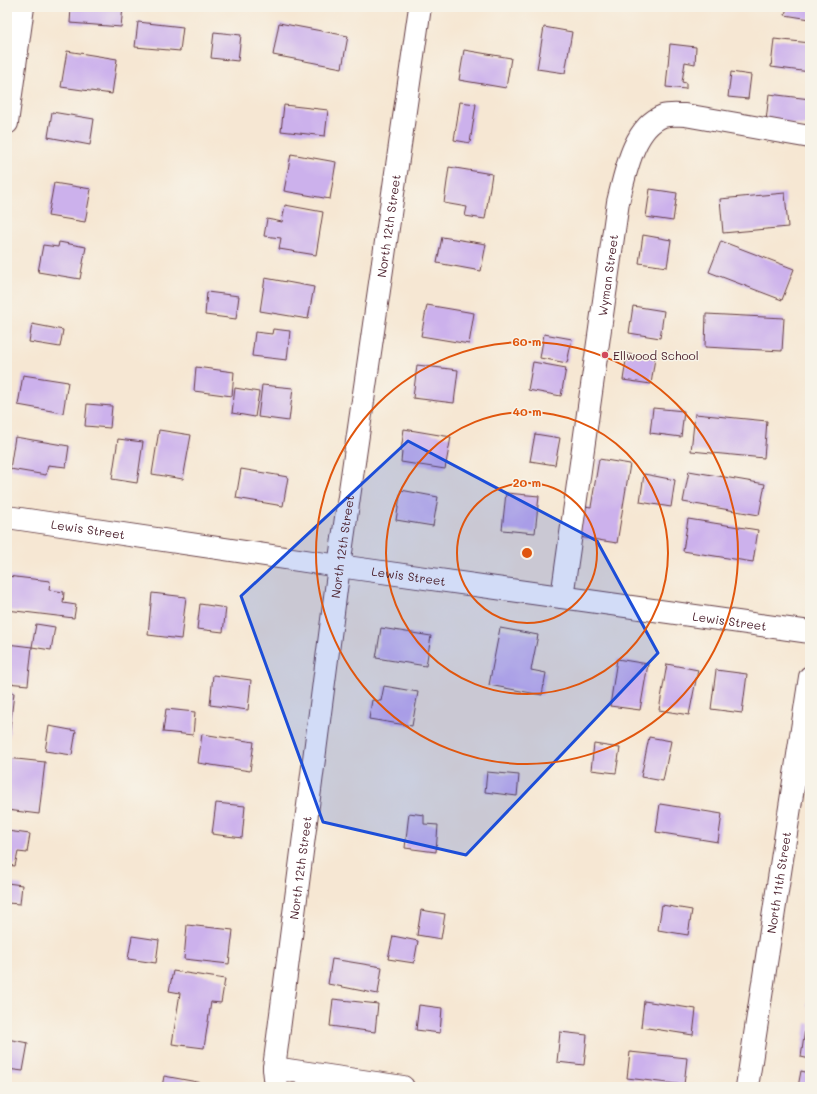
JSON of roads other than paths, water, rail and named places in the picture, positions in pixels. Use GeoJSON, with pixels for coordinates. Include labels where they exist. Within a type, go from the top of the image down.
{"type":"FeatureCollection","features":[{"type":"Feature","properties":{"kind":"street"},"geometry":{"type":"LineString","coordinates":[[7,122],[23,7]]}},
{"type":"Feature","properties":{"kind":"street","name":"North 12th Street"},"geometry":{"type":"LineString","coordinates":[[275,1078],[339,566],[420,7]]}},
{"type":"Feature","properties":{"kind":"street","name":"Wyman Street"},"geometry":{"type":"LineString","coordinates":[[562,597],[618,202],[624,176],[637,141],[644,130],[653,122],[664,116],[685,115],[810,137]]}},
{"type":"Feature","properties":{"kind":"street","name":"Lewis Street"},"geometry":{"type":"LineString","coordinates":[[7,517],[339,566],[810,632]]}},
{"type":"Feature","properties":{"kind":"street","name":"North 11th Street"},"geometry":{"type":"LineString","coordinates":[[747,1087],[810,677]]}},
{"type":"Feature","properties":{"kind":"street"},"geometry":{"type":"LineString","coordinates":[[275,1078],[403,1087]]}},
{"type":"Feature","properties":{"kind":"place","name":"Ellwood School"},"geometry":{"type":"Point","coordinates":[605,355]}}]}
